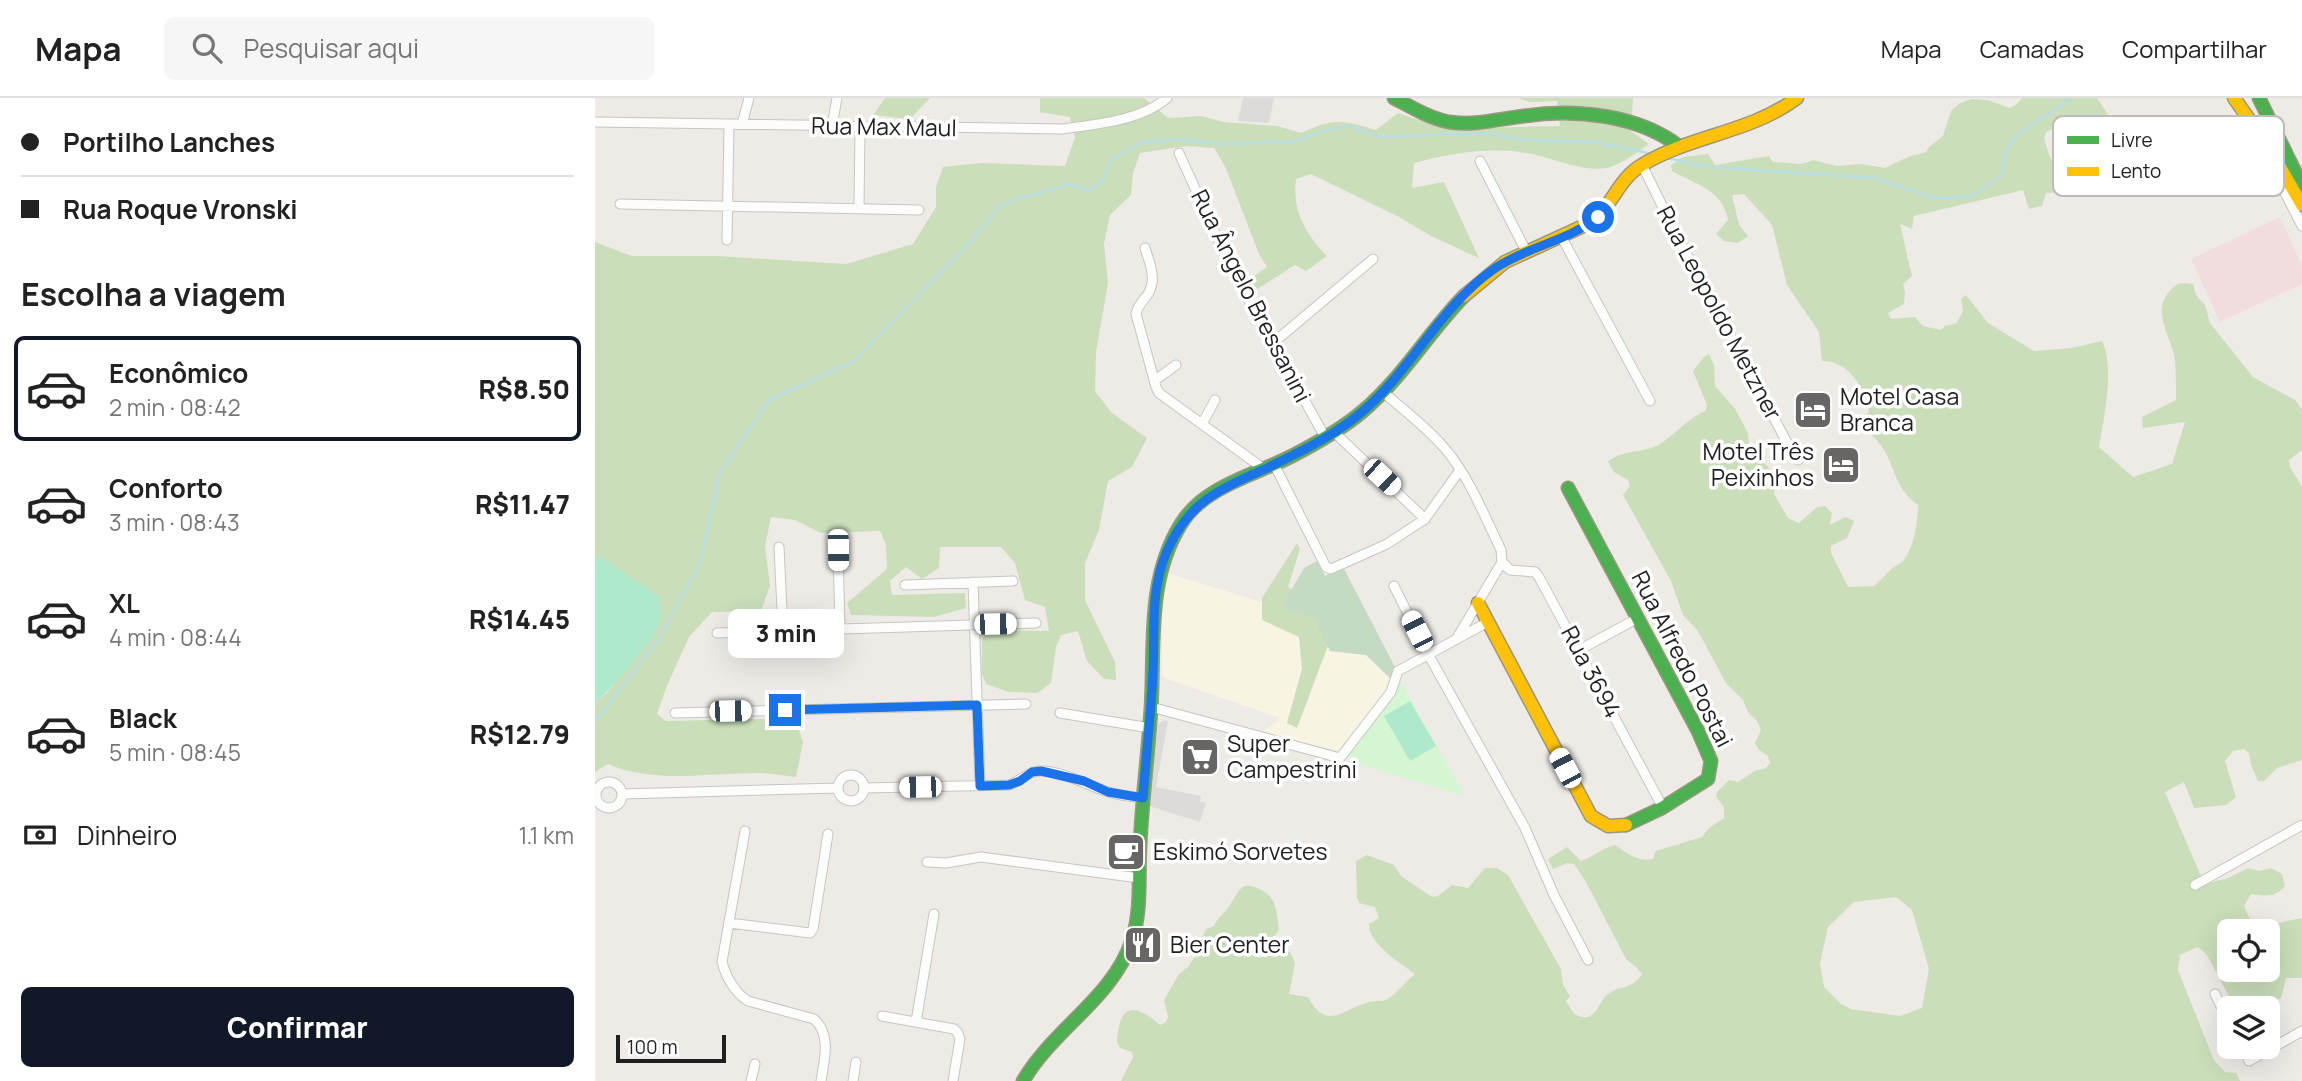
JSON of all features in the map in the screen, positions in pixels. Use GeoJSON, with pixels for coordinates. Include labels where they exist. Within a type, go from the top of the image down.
{"type":"FeatureCollection","features":[{"type":"Feature","properties":{"kind":"main road"},"geometry":{"type":"LineString","coordinates":[[1023,1081],[1038,1055],[1097,999],[1119,968],[1132,941],[1150,728],[1155,590],[1167,551],[1182,522],[1198,504],[1216,491],[1269,467],[1355,418],[1383,392],[1470,289],[1497,267],[1526,251],[1589,224],[1598,217],[1630,173],[1679,147],[1748,126],[1778,112],[1797,98]]}},
{"type":"Feature","properties":{"kind":"main road"},"geometry":{"type":"LineString","coordinates":[[2234,98],[2247,116]]}},
{"type":"Feature","properties":{"kind":"main road"},"geometry":{"type":"LineString","coordinates":[[2259,98],[2268,116]]}},
{"type":"Feature","properties":{"kind":"main road"},"geometry":{"type":"LineString","coordinates":[[1402,100],[1443,122],[1459,124],[1537,114],[1588,116],[1621,121],[1654,130],[1671,138],[1679,147]]}},
{"type":"Feature","properties":{"kind":"main road"},"geometry":{"type":"LineString","coordinates":[[2284,149],[2302,186]]}},
{"type":"Feature","properties":{"kind":"main road"},"geometry":{"type":"LineString","coordinates":[[2284,174],[2302,205]]}},
{"type":"Feature","properties":{"kind":"main road","name":"Rua Alfredo Postai"},"geometry":{"type":"LineString","coordinates":[[1478,603],[1591,816],[1597,822],[1623,827],[1709,779],[1713,764],[1698,731],[1568,488]]}},
{"type":"Feature","properties":{"kind":"street"},"geometry":{"type":"LineString","coordinates":[[742,124],[748,98]]}},
{"type":"Feature","properties":{"kind":"street"},"geometry":{"type":"LineString","coordinates":[[832,126],[837,98]]}},
{"type":"Feature","properties":{"kind":"street","name":"Rua Max Maul"},"geometry":{"type":"LineString","coordinates":[[595,121],[1063,129],[1130,117],[1167,98]]}},
{"type":"Feature","properties":{"kind":"street"},"geometry":{"type":"LineString","coordinates":[[727,240],[729,124]]}},
{"type":"Feature","properties":{"kind":"street"},"geometry":{"type":"LineString","coordinates":[[859,207],[860,127]]}},
{"type":"Feature","properties":{"kind":"street","name":"Rua Ângelo Bressanini"},"geometry":{"type":"LineString","coordinates":[[1179,153],[1232,270],[1329,435],[1425,519]]}},
{"type":"Feature","properties":{"kind":"street"},"geometry":{"type":"LineString","coordinates":[[1480,162],[1526,251]]}},
{"type":"Feature","properties":{"kind":"street","name":"Rua Leopoldo Metzner"},"geometry":{"type":"LineString","coordinates":[[1642,165],[1679,240],[1798,460]]}},
{"type":"Feature","properties":{"kind":"street"},"geometry":{"type":"LineString","coordinates":[[2284,190],[2302,226]]}},
{"type":"Feature","properties":{"kind":"street"},"geometry":{"type":"LineString","coordinates":[[620,204],[919,209]]}},
{"type":"Feature","properties":{"kind":"street"},"geometry":{"type":"LineString","coordinates":[[1561,236],[1650,401]]}},
{"type":"Feature","properties":{"kind":"street"},"geometry":{"type":"LineString","coordinates":[[1145,248],[1152,271],[1152,283],[1137,307],[1136,314],[1159,393],[1269,467],[1328,569],[1387,544],[1425,519],[1461,470]]}},
{"type":"Feature","properties":{"kind":"street"},"geometry":{"type":"LineString","coordinates":[[1273,343],[1373,259]]}},
{"type":"Feature","properties":{"kind":"street"},"geometry":{"type":"LineString","coordinates":[[1154,381],[1176,365]]}},
{"type":"Feature","properties":{"kind":"street"},"geometry":{"type":"LineString","coordinates":[[1383,392],[1434,436],[1461,470],[1501,550],[1502,562],[1456,639]]}},
{"type":"Feature","properties":{"kind":"street"},"geometry":{"type":"LineString","coordinates":[[1202,424],[1215,400]]}},
{"type":"Feature","properties":{"kind":"street"},"geometry":{"type":"LineString","coordinates":[[779,547],[782,631]]}},
{"type":"Feature","properties":{"kind":"street"},"geometry":{"type":"LineString","coordinates":[[838,550],[840,629]]}},
{"type":"Feature","properties":{"kind":"street","name":"Rua 3694"},"geometry":{"type":"LineString","coordinates":[[1502,562],[1510,570],[1535,572],[1539,577],[1662,806]]}},
{"type":"Feature","properties":{"kind":"street"},"geometry":{"type":"LineString","coordinates":[[905,585],[1013,581]]}},
{"type":"Feature","properties":{"kind":"street"},"geometry":{"type":"LineString","coordinates":[[973,582],[980,786]]}},
{"type":"Feature","properties":{"kind":"street"},"geometry":{"type":"LineString","coordinates":[[1394,586],[1525,828],[1554,895],[1588,960]]}},
{"type":"Feature","properties":{"kind":"street"},"geometry":{"type":"LineString","coordinates":[[1579,650],[1638,618]]}},
{"type":"Feature","properties":{"kind":"street"},"geometry":{"type":"LineString","coordinates":[[1151,707],[1340,758],[1391,692],[1396,673],[1488,622]]}},
{"type":"Feature","properties":{"kind":"street"},"geometry":{"type":"LineString","coordinates":[[717,633],[1036,623]]}},
{"type":"Feature","properties":{"kind":"street"},"geometry":{"type":"LineString","coordinates":[[675,713],[1026,704]]}},
{"type":"Feature","properties":{"kind":"street"},"geometry":{"type":"LineString","coordinates":[[1060,713],[1150,728]]}},
{"type":"Feature","properties":{"kind":"street"},"geometry":{"type":"LineString","coordinates":[[864,788],[1009,785],[1032,772],[1041,771],[1084,781],[1108,792],[1143,798]]}},
{"type":"Feature","properties":{"kind":"street"},"geometry":{"type":"LineString","coordinates":[[851,775],[860,779],[864,788],[860,797],[851,801],[842,797],[838,788],[842,778],[851,775]]}},
{"type":"Feature","properties":{"kind":"street"},"geometry":{"type":"LineString","coordinates":[[608,782],[618,785],[622,794],[619,804],[610,808],[600,804],[595,795],[599,786],[608,782]]}},
{"type":"Feature","properties":{"kind":"street"},"geometry":{"type":"LineString","coordinates":[[622,794],[838,788]]}},
{"type":"Feature","properties":{"kind":"street"},"geometry":{"type":"LineString","coordinates":[[2195,885],[2302,825]]}},
{"type":"Feature","properties":{"kind":"street"},"geometry":{"type":"LineString","coordinates":[[745,831],[722,962],[725,972],[739,996],[747,1001],[814,1019],[820,1025],[826,1050],[821,1081]]}},
{"type":"Feature","properties":{"kind":"street"},"geometry":{"type":"LineString","coordinates":[[729,923],[810,933],[813,929],[828,834]]}},
{"type":"Feature","properties":{"kind":"street"},"geometry":{"type":"LineString","coordinates":[[927,862],[946,863],[981,858],[1139,878]]}},
{"type":"Feature","properties":{"kind":"street"},"geometry":{"type":"LineString","coordinates":[[916,1022],[934,914]]}},
{"type":"Feature","properties":{"kind":"street"},"geometry":{"type":"LineString","coordinates":[[2215,994],[2217,998]]}},
{"type":"Feature","properties":{"kind":"street"},"geometry":{"type":"LineString","coordinates":[[882,1016],[954,1029],[960,1039],[953,1081]]}},
{"type":"Feature","properties":{"kind":"street"},"geometry":{"type":"LineString","coordinates":[[2280,1043],[2302,1031]]}},
{"type":"Feature","properties":{"kind":"street"},"geometry":{"type":"LineString","coordinates":[[853,1081],[856,1062]]}},
{"type":"Feature","properties":{"kind":"street"},"geometry":{"type":"LineString","coordinates":[[751,1081],[755,1064]]}},
{"type":"Feature","properties":{"kind":"shaded area"},"geometry":{"type":"Polygon","coordinates":[[[1243,98],[1274,98],[1269,123],[1238,121],[1243,98]]]}},
{"type":"Feature","properties":{"kind":"shaded area"},"geometry":{"type":"Polygon","coordinates":[[[2280,217],[2302,266],[2302,284],[2220,322],[2191,259],[2280,217]]]}},
{"type":"Feature","properties":{"kind":"shaded area"},"geometry":{"type":"Polygon","coordinates":[[[1167,573],[1314,618],[1330,651],[1366,655],[1391,679],[1389,692],[1338,751],[1263,732],[1280,718],[1162,677],[1162,596],[1167,573]]]}},
{"type":"Feature","properties":{"kind":"shaded area"},"geometry":{"type":"Polygon","coordinates":[[[1164,720],[1168,721],[1156,787],[1201,796],[1200,801],[1206,803],[1200,822],[1149,806],[1158,724],[1164,720]]]}},
{"type":"Feature","properties":{"kind":"green space"},"geometry":{"type":"Polygon","coordinates":[[[885,98],[930,98],[910,119],[873,115],[885,98]]]}},
{"type":"Feature","properties":{"kind":"green space"},"geometry":{"type":"Polygon","coordinates":[[[1040,98],[1144,98],[1168,118],[1202,116],[1223,122],[1277,126],[1301,133],[1338,122],[1376,130],[1398,113],[1434,125],[1474,128],[1560,126],[1557,101],[1530,102],[1518,98],[1633,98],[1631,131],[1649,144],[1623,161],[1598,169],[1579,167],[1532,154],[1502,151],[1458,154],[1414,163],[1412,188],[1444,182],[1479,258],[1311,174],[1296,179],[1296,201],[1302,221],[1312,239],[1327,256],[1306,271],[1295,265],[1251,293],[1245,282],[1267,267],[1259,254],[1225,166],[1214,148],[1186,146],[1140,153],[1133,173],[1131,195],[1110,215],[1104,244],[1108,283],[1096,352],[1095,391],[1112,413],[1147,438],[1132,467],[1108,481],[1099,530],[1085,563],[1085,600],[1115,662],[1116,680],[1104,679],[1087,661],[1078,631],[1061,635],[1056,647],[1051,683],[1037,693],[1009,692],[986,684],[982,674],[982,638],[992,630],[1049,631],[1045,607],[1025,600],[1015,563],[1001,547],[940,547],[939,568],[922,579],[906,567],[890,581],[892,595],[965,593],[966,608],[934,617],[851,615],[847,603],[887,569],[886,545],[880,531],[821,533],[795,520],[771,517],[765,546],[770,586],[761,611],[712,612],[689,637],[657,714],[666,721],[795,718],[803,742],[796,777],[768,773],[663,776],[608,764],[595,772],[595,703],[607,693],[644,648],[601,557],[595,558],[595,242],[632,256],[717,256],[846,264],[913,244],[936,207],[936,187],[943,167],[981,163],[1065,166],[1075,138],[1070,117],[1040,112],[1040,98]]]}},
{"type":"Feature","properties":{"kind":"green space"},"geometry":{"type":"Polygon","coordinates":[[[2022,98],[2097,98],[2108,116],[2053,116],[2053,129],[2046,132],[2044,138],[2053,163],[2053,193],[2046,193],[2042,206],[2029,209],[2023,190],[1914,216],[1912,229],[1900,224],[1912,276],[1903,284],[1904,304],[1888,313],[1891,319],[1915,317],[1923,326],[1941,330],[1957,323],[1963,310],[1961,299],[1966,295],[1988,323],[2034,351],[2072,348],[2102,341],[2106,352],[2108,379],[2099,447],[2133,477],[2172,464],[2185,422],[2143,428],[2142,417],[2176,400],[2175,361],[2162,317],[2162,308],[2169,292],[2179,284],[2193,284],[2196,295],[2205,305],[2210,323],[2253,377],[2295,400],[2302,410],[2302,450],[2289,460],[2290,467],[2302,487],[2302,760],[2277,768],[2264,781],[2258,781],[2249,753],[2244,749],[2233,751],[2225,761],[2236,797],[2226,805],[2194,808],[2184,782],[2165,792],[2200,874],[2209,883],[2228,878],[2248,868],[2259,871],[2271,868],[2282,874],[2285,886],[2277,893],[2251,894],[2244,906],[2250,919],[2217,919],[2217,974],[2207,955],[2198,947],[2180,955],[2178,970],[2214,1060],[2225,1072],[2236,1073],[2240,1081],[1121,1081],[1133,1057],[1132,1052],[1120,1048],[1117,1042],[1120,1022],[1124,1015],[1128,1011],[1140,1011],[1160,1025],[1166,1022],[1168,1017],[1164,1000],[1179,974],[1195,956],[1206,929],[1214,926],[1244,886],[1262,890],[1274,903],[1279,930],[1257,958],[1290,952],[1295,963],[1289,994],[1308,997],[1315,1008],[1329,1016],[1369,1002],[1386,1000],[1397,991],[1415,974],[1379,946],[1370,931],[1369,924],[1379,918],[1375,907],[1359,903],[1357,897],[1356,861],[1367,855],[1394,865],[1401,876],[1432,897],[1438,896],[1452,885],[1468,888],[1485,868],[1497,868],[1508,875],[1561,969],[1563,985],[1570,996],[1566,1001],[1574,1014],[1590,1016],[1609,994],[1637,980],[1642,974],[1626,959],[1574,864],[1567,863],[1553,869],[1548,859],[1567,847],[1581,861],[1615,845],[1637,858],[1653,859],[1656,851],[1702,837],[1709,828],[1724,818],[1724,807],[1716,797],[1717,792],[1729,780],[1738,782],[1755,771],[1766,768],[1770,763],[1768,756],[1758,749],[1755,743],[1761,730],[1757,721],[1748,712],[1743,700],[1726,683],[1698,631],[1683,615],[1671,581],[1623,495],[1630,486],[1628,480],[1614,472],[1608,462],[1621,455],[1660,444],[1705,411],[1707,405],[1693,371],[1709,354],[1714,365],[1715,386],[1735,409],[1748,433],[1749,444],[1754,452],[1771,470],[1776,482],[1774,494],[1788,518],[1799,523],[1816,508],[1825,506],[1832,513],[1830,525],[1845,517],[1854,521],[1847,538],[1831,546],[1831,553],[1848,587],[1874,586],[1904,560],[1913,541],[1918,511],[1918,505],[1905,492],[1887,455],[1867,427],[1864,419],[1869,411],[1867,402],[1854,377],[1840,365],[1822,361],[1819,332],[1787,285],[1772,225],[1744,194],[1732,195],[1739,225],[1748,236],[1738,243],[1724,241],[1716,234],[1728,220],[1720,202],[1707,189],[1672,171],[1671,165],[1683,157],[1708,154],[1715,165],[1769,156],[1773,162],[1802,164],[1813,160],[1837,166],[1861,164],[1885,168],[1926,152],[1943,136],[1951,111],[1960,103],[1972,99],[1987,100],[2010,108],[2022,98]],[[1896,897],[1854,902],[1828,927],[1820,963],[1824,987],[1841,1004],[1851,1009],[1900,1016],[1922,1008],[1929,969],[1912,910],[1896,897]]]}},
{"type":"Feature","properties":{"kind":"green space"},"geometry":{"type":"Polygon","coordinates":[[[1297,543],[1300,549],[1288,587],[1309,599],[1329,643],[1297,728],[1287,723],[1302,669],[1299,637],[1262,620],[1262,598],[1297,543]]]}},
{"type":"Feature","properties":{"kind":"green space"},"geometry":{"type":"Polygon","coordinates":[[[601,557],[659,596],[661,619],[642,651],[595,703],[595,558],[601,557]]]}},
{"type":"Feature","properties":{"kind":"green space"},"geometry":{"type":"Polygon","coordinates":[[[1317,561],[1325,576],[1343,567],[1395,667],[1391,679],[1366,655],[1330,651],[1314,618],[1281,608],[1304,568],[1317,561]]]}},
{"type":"Feature","properties":{"kind":"green space"},"geometry":{"type":"Polygon","coordinates":[[[1398,677],[1465,796],[1351,760],[1349,755],[1385,709],[1394,693],[1398,677]]]}},
{"type":"Feature","properties":{"kind":"green space"},"geometry":{"type":"Polygon","coordinates":[[[1410,701],[1436,746],[1410,761],[1384,716],[1410,701]]]}},
{"type":"Feature","properties":{"kind":"green space"},"geometry":{"type":"Polygon","coordinates":[[[2302,918],[2302,978],[2286,978],[2280,998],[2280,996],[2229,996],[2221,982],[2280,982],[2280,923],[2302,918]]]}},
{"type":"Feature","properties":{"kind":"waterway"},"geometry":{"type":"LineString","coordinates":[[1666,158],[1710,167],[1874,178],[1937,199],[1972,196],[2002,175],[2009,144],[2069,98]]}},
{"type":"Feature","properties":{"kind":"waterway"},"geometry":{"type":"LineString","coordinates":[[595,720],[659,638],[700,563],[720,472],[769,400],[854,361],[969,243],[1002,204],[1069,184],[1089,190],[1103,180],[1112,159],[1140,143],[1175,139],[1219,144],[1293,142],[1323,131],[1348,126],[1382,137],[1481,133],[1528,140],[1594,142],[1653,154]]}},
{"type":"Feature","properties":{"kind":"traffic: fast"},"geometry":{"type":"LineString","coordinates":[[1394,98],[1434,118],[1458,123],[1564,113],[1606,116],[1645,128],[1680,147]]}},
{"type":"Feature","properties":{"kind":"traffic: fast"},"geometry":{"type":"LineString","coordinates":[[2259,98],[2268,116]]}},
{"type":"Feature","properties":{"kind":"traffic: fast"},"geometry":{"type":"LineString","coordinates":[[2284,149],[2302,186]]}},
{"type":"Feature","properties":{"kind":"traffic: fast"},"geometry":{"type":"LineString","coordinates":[[1023,1081],[1050,1045],[1111,979],[1132,940],[1138,905],[1151,709],[1154,614],[1162,568],[1181,524],[1191,511],[1216,491],[1301,451],[1355,418],[1403,370],[1464,296]]}},
{"type":"Feature","properties":{"kind":"traffic: fast"},"geometry":{"type":"LineString","coordinates":[[1568,488],[1698,731],[1711,761],[1708,779],[1662,808],[1626,825]]}},
{"type":"Feature","properties":{"kind":"traffic: slow"},"geometry":{"type":"LineString","coordinates":[[1464,296],[1505,262],[1592,222],[1627,177],[1642,165],[1680,147],[1760,119],[1797,98]]}},
{"type":"Feature","properties":{"kind":"traffic: slow"},"geometry":{"type":"LineString","coordinates":[[2234,98],[2247,116]]}},
{"type":"Feature","properties":{"kind":"traffic: slow"},"geometry":{"type":"LineString","coordinates":[[2284,174],[2302,205]]}},
{"type":"Feature","properties":{"kind":"traffic: slow"},"geometry":{"type":"LineString","coordinates":[[1478,603],[1591,816],[1608,826],[1626,825]]}},
{"type":"Feature","properties":{"kind":"place","name":"Motel Casa Branca"},"geometry":{"type":"Point","coordinates":[1813,410]}},
{"type":"Feature","properties":{"kind":"place","name":"Motel Três Peixinhos"},"geometry":{"type":"Point","coordinates":[1841,465]}},
{"type":"Feature","properties":{"kind":"place","name":"Super Campestrini"},"geometry":{"type":"Point","coordinates":[1200,757]}},
{"type":"Feature","properties":{"kind":"place","name":"Eskimó Sorvetes"},"geometry":{"type":"Point","coordinates":[1126,852]}},
{"type":"Feature","properties":{"kind":"place","name":"Bier Center"},"geometry":{"type":"Point","coordinates":[1143,945]}},
{"type":"Feature","properties":{"kind":"route"},"geometry":{"type":"LineString","coordinates":[[785,710],[977,705],[980,786],[1009,785],[1032,772],[1041,771],[1084,781],[1108,792],[1143,798],[1154,668],[1154,605],[1157,579],[1182,522],[1198,504],[1216,491],[1287,458],[1362,413],[1402,373],[1425,341],[1470,289],[1491,271],[1526,251],[1589,224],[1598,217]]}}]}
